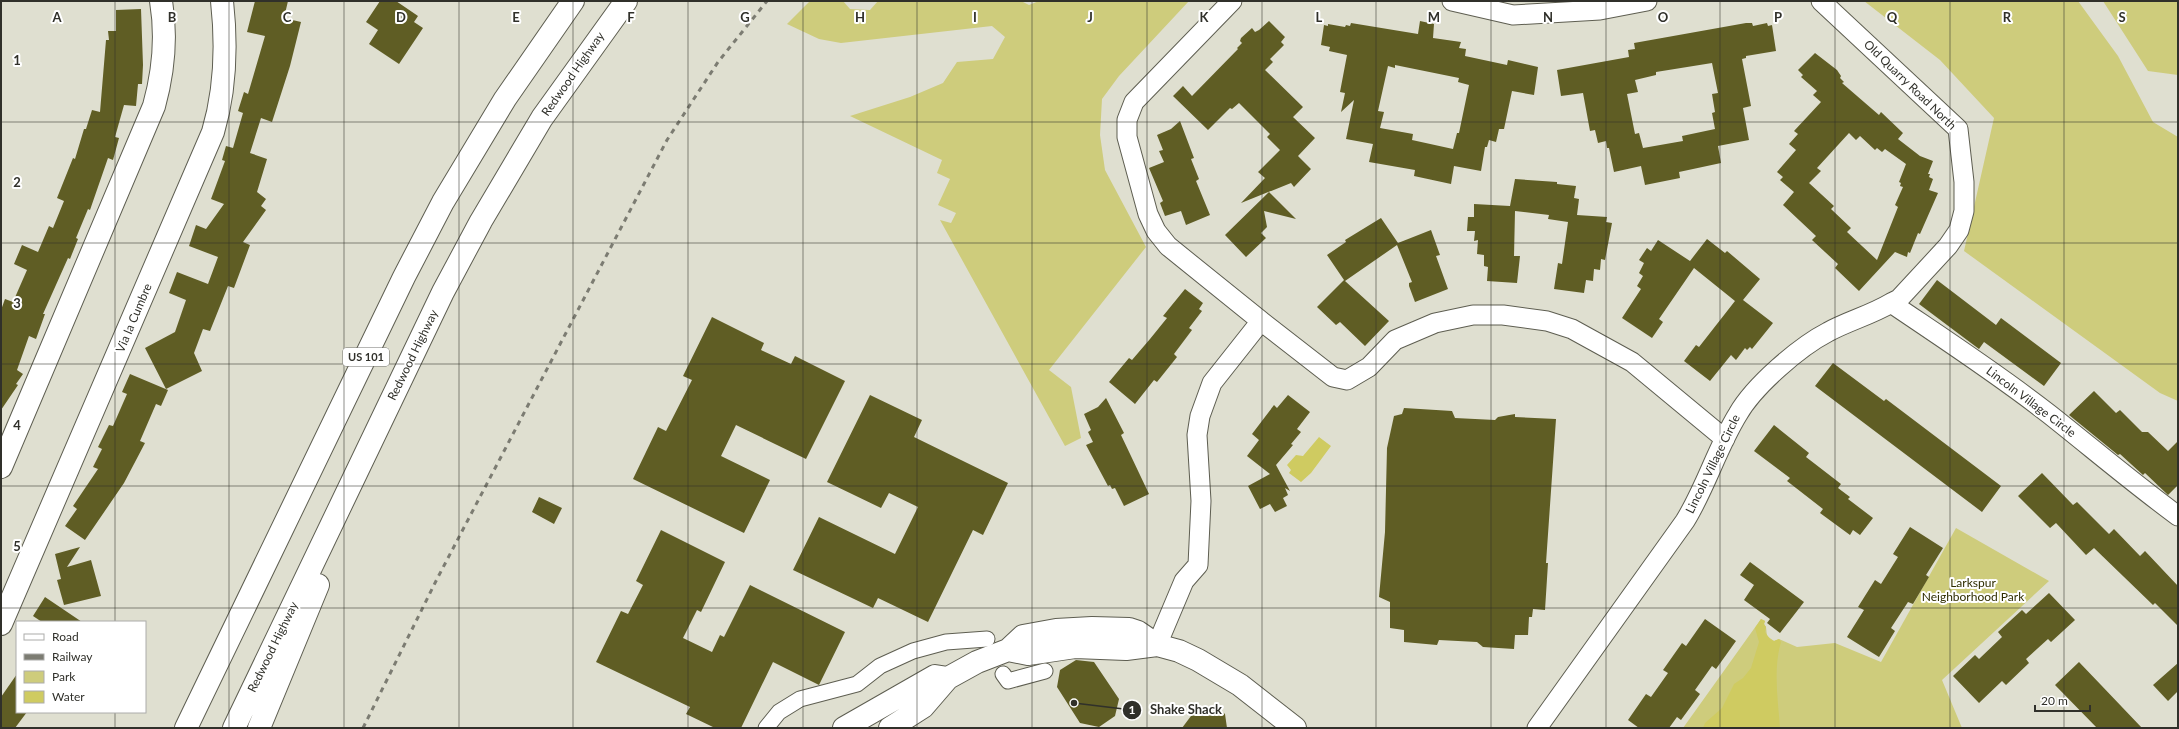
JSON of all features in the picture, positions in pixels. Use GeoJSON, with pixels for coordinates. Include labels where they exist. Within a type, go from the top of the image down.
{"type":"FeatureCollection","features":[{"type":"Feature","properties":{"kind":"main road"},"geometry":{"type":"LineString","coordinates":[[1,467],[154,106],[161,82],[164,56],[164,29],[161,1]]}},
{"type":"Feature","properties":{"kind":"main road","name":"Via la Cumbre"},"geometry":{"type":"LineString","coordinates":[[1,624],[210,139],[220,106],[225,67],[226,42],[222,1]]}},
{"type":"Feature","properties":{"kind":"main road","name":"US 101"},"geometry":{"type":"LineString","coordinates":[[186,728],[404,278],[440,208],[496,112],[573,1]]}},
{"type":"Feature","properties":{"kind":"main road","name":"Redwood Highway"},"geometry":{"type":"LineString","coordinates":[[234,728],[466,249],[521,152],[564,85],[626,1]]}},
{"type":"Feature","properties":{"kind":"main road"},"geometry":{"type":"LineString","coordinates":[[259,728],[409,364]]}},
{"type":"Feature","properties":{"kind":"main road"},"geometry":{"type":"LineString","coordinates":[[890,728],[923,707],[948,678],[977,662],[1008,650],[1028,654],[1075,647],[1126,649],[1157,645],[1179,651],[1225,675],[1295,728]]}},
{"type":"Feature","properties":{"kind":"main road"},"geometry":{"type":"LineString","coordinates":[[844,728],[935,676],[948,678]]}},
{"type":"Feature","properties":{"kind":"street"},"geometry":{"type":"LineString","coordinates":[[1232,1],[1134,102],[1127,120],[1127,137],[1148,214],[1156,231],[1168,246],[1333,377],[1347,380],[1370,367],[1395,340],[1435,323],[1473,315],[1503,315],[1547,321],[1572,329],[1632,362],[1725,439]]}},
{"type":"Feature","properties":{"kind":"street"},"geometry":{"type":"LineString","coordinates":[[1452,1],[1513,15],[1600,10],[1647,1]]}},
{"type":"Feature","properties":{"kind":"street","name":"Old Quarry Road North"},"geometry":{"type":"LineString","coordinates":[[1821,1],[1958,130],[1964,182],[1964,211],[1959,230],[1948,246],[1899,300],[1892,303]]}},
{"type":"Feature","properties":{"kind":"street","name":"Lincoln Village Circle"},"geometry":{"type":"LineString","coordinates":[[1537,728],[1682,526],[1697,501],[1738,414],[1750,397],[1803,348],[1828,332],[1892,303],[1980,363],[2048,413],[2132,483],[2178,516]]}},
{"type":"Feature","properties":{"kind":"street"},"geometry":{"type":"LineString","coordinates":[[1157,645],[1184,581],[1198,566],[1201,501],[1197,435],[1200,416],[1212,383],[1261,321]]}},
{"type":"Feature","properties":{"kind":"street"},"geometry":{"type":"LineString","coordinates":[[766,728],[779,712],[800,699],[857,684],[880,666],[913,651],[946,642],[987,640]]}},
{"type":"Feature","properties":{"kind":"street"},"geometry":{"type":"LineString","coordinates":[[1003,674],[1008,681],[1045,671]]}},
{"type":"Feature","properties":{"kind":"green space"},"geometry":{"type":"Polygon","coordinates":[[[810,1],[843,1],[850,9],[870,10],[878,1],[1021,1],[1029,5],[1039,1],[1189,1],[1119,76],[1102,99],[1100,135],[1105,170],[1146,247],[1049,370],[1071,387],[1081,438],[1065,446],[940,220],[951,223],[956,213],[938,205],[950,179],[937,173],[942,160],[850,116],[910,97],[943,83],[957,62],[993,59],[1005,37],[992,26],[841,43],[819,39],[787,24],[810,1]]]}},
{"type":"Feature","properties":{"kind":"green space"},"geometry":{"type":"Polygon","coordinates":[[[1864,1],[2078,1],[2118,56],[2153,122],[2178,137],[2178,401],[2160,393],[1964,251],[1994,118],[1940,60],[1864,1]]]}},
{"type":"Feature","properties":{"kind":"green space"},"geometry":{"type":"Polygon","coordinates":[[[2103,1],[2178,1],[2178,75],[2148,71],[2103,1]]]}},
{"type":"Feature","properties":{"kind":"green space","name":"Larkspur Neighborhood Park"},"geometry":{"type":"Polygon","coordinates":[[[1956,528],[2049,581],[1942,680],[1962,728],[1683,728],[1761,619],[1765,621],[1764,624],[1766,627],[1767,636],[1774,641],[1779,639],[1797,647],[1835,643],[1881,662],[1956,528]]]}},
{"type":"Feature","properties":{"kind":"water"},"geometry":{"type":"Polygon","coordinates":[[[1319,437],[1331,446],[1311,473],[1301,482],[1289,473],[1291,470],[1287,465],[1296,455],[1303,456],[1319,437]]]}},
{"type":"Feature","properties":{"kind":"water"},"geometry":{"type":"Polygon","coordinates":[[[1761,619],[1765,621],[1765,632],[1770,639],[1774,641],[1779,639],[1781,642],[1777,663],[1777,696],[1780,728],[1703,728],[1705,723],[1722,708],[1734,684],[1743,678],[1751,668],[1759,642],[1755,628],[1761,619]]]}},
{"type":"Feature","properties":{"kind":"building"},"geometry":{"type":"Polygon","coordinates":[[[255,1],[288,1],[284,18],[301,22],[290,66],[272,122],[261,118],[250,153],[267,159],[257,192],[266,199],[261,206],[266,210],[243,242],[250,245],[234,288],[228,286],[210,331],[203,329],[194,353],[202,371],[166,389],[145,348],[175,332],[186,300],[169,293],[177,272],[208,284],[218,257],[189,246],[196,225],[206,229],[224,204],[211,199],[225,161],[222,160],[226,146],[233,148],[243,113],[238,111],[244,92],[248,94],[265,36],[247,32],[255,1]]]}},
{"type":"Feature","properties":{"kind":"building"},"geometry":{"type":"Polygon","coordinates":[[[380,1],[396,1],[418,16],[414,22],[423,28],[399,64],[369,44],[378,30],[366,22],[380,1]]]}},
{"type":"Feature","properties":{"kind":"building"},"geometry":{"type":"Polygon","coordinates":[[[141,9],[143,65],[142,84],[138,84],[136,106],[124,105],[115,137],[119,138],[113,160],[108,158],[90,210],[88,209],[76,238],[78,239],[70,259],[68,258],[43,314],[45,314],[36,339],[29,336],[17,370],[23,374],[16,384],[18,385],[1,410],[1,310],[5,299],[13,302],[27,270],[14,264],[22,245],[38,252],[49,226],[53,228],[64,201],[57,198],[73,158],[75,159],[84,129],[86,129],[92,110],[100,112],[106,40],[109,40],[108,31],[116,31],[116,10],[141,9]]]}},
{"type":"Feature","properties":{"kind":"building"},"geometry":{"type":"Polygon","coordinates":[[[1269,21],[1285,37],[1281,42],[1284,45],[1270,59],[1273,62],[1265,70],[1303,107],[1293,117],[1315,138],[1298,156],[1311,169],[1294,187],[1291,183],[1241,203],[1265,178],[1258,172],[1280,150],[1267,137],[1270,134],[1239,103],[1232,109],[1230,108],[1208,130],[1173,96],[1183,86],[1192,96],[1238,49],[1237,48],[1242,43],[1240,41],[1241,38],[1252,28],[1255,32],[1269,21]]]}},
{"type":"Feature","properties":{"kind":"building"},"geometry":{"type":"Polygon","coordinates":[[[1420,21],[1434,24],[1433,38],[1461,42],[1459,48],[1466,49],[1465,56],[1507,65],[1508,60],[1538,67],[1534,95],[1512,91],[1504,129],[1499,129],[1496,142],[1489,140],[1487,147],[1485,147],[1481,171],[1454,166],[1451,184],[1414,176],[1415,170],[1369,162],[1373,144],[1346,139],[1354,100],[1341,112],[1345,93],[1340,92],[1347,55],[1329,51],[1330,47],[1321,45],[1324,25],[1328,26],[1328,24],[1345,27],[1346,25],[1350,26],[1351,23],[1418,34],[1420,21]],[[1395,65],[1395,68],[1388,66],[1378,111],[1384,112],[1380,128],[1413,134],[1412,140],[1453,149],[1457,133],[1459,133],[1469,85],[1458,82],[1459,78],[1395,65]]]}},
{"type":"Feature","properties":{"kind":"building"},"geometry":{"type":"Polygon","coordinates":[[[1746,23],[1752,23],[1753,26],[1767,23],[1768,26],[1772,25],[1776,51],[1746,56],[1746,58],[1742,59],[1751,106],[1743,108],[1749,140],[1718,146],[1721,163],[1679,172],[1680,178],[1645,185],[1641,166],[1614,172],[1606,141],[1598,143],[1595,130],[1590,131],[1583,93],[1561,96],[1557,70],[1629,57],[1628,50],[1635,49],[1634,43],[1746,23]],[[1712,63],[1656,72],[1656,75],[1635,80],[1638,92],[1627,94],[1635,134],[1639,133],[1643,148],[1683,141],[1682,136],[1715,129],[1712,113],[1715,112],[1712,94],[1718,93],[1712,63]]]}},
{"type":"Feature","properties":{"kind":"building"},"geometry":{"type":"Polygon","coordinates":[[[1815,53],[1837,70],[1841,76],[1840,78],[1844,82],[1842,83],[1879,115],[1881,112],[1903,133],[1898,139],[1920,156],[1933,161],[1928,174],[1930,174],[1929,177],[1933,179],[1929,190],[1938,193],[1920,234],[1918,233],[1910,253],[1908,252],[1907,257],[1895,252],[1859,291],[1835,268],[1838,264],[1812,240],[1816,236],[1783,205],[1794,192],[1780,180],[1783,177],[1777,172],[1796,150],[1789,144],[1798,134],[1794,131],[1821,102],[1813,95],[1817,91],[1801,77],[1803,75],[1798,70],[1815,53]],[[1849,133],[1817,168],[1821,171],[1809,183],[1834,206],[1831,209],[1851,228],[1847,232],[1877,260],[1898,207],[1895,205],[1903,187],[1900,186],[1901,183],[1899,182],[1906,164],[1885,149],[1882,152],[1877,148],[1875,150],[1860,136],[1856,140],[1849,133]]]}},
{"type":"Feature","properties":{"kind":"building"},"geometry":{"type":"Polygon","coordinates":[[[1180,121],[1194,158],[1191,159],[1199,179],[1196,181],[1210,215],[1186,225],[1181,211],[1165,216],[1160,203],[1163,201],[1149,168],[1164,162],[1159,151],[1163,150],[1157,135],[1171,129],[1180,121]]]}},
{"type":"Feature","properties":{"kind":"building"},"geometry":{"type":"Polygon","coordinates":[[[1515,179],[1557,182],[1557,184],[1576,186],[1574,198],[1579,199],[1577,215],[1607,217],[1606,222],[1612,223],[1605,260],[1601,259],[1600,270],[1594,269],[1593,281],[1586,280],[1584,293],[1554,289],[1558,263],[1562,264],[1568,222],[1548,219],[1549,215],[1515,211],[1514,256],[1520,256],[1517,283],[1487,281],[1488,267],[1484,266],[1484,255],[1477,254],[1478,240],[1474,241],[1475,231],[1467,231],[1468,217],[1474,217],[1474,204],[1510,206],[1515,179]]]}},
{"type":"Feature","properties":{"kind":"building"},"geometry":{"type":"Polygon","coordinates":[[[1269,192],[1296,219],[1264,211],[1267,227],[1261,233],[1266,238],[1246,257],[1225,235],[1269,192]]]}},
{"type":"Feature","properties":{"kind":"building"},"geometry":{"type":"Polygon","coordinates":[[[1381,218],[1398,243],[1431,230],[1440,255],[1436,256],[1448,289],[1415,302],[1409,286],[1409,283],[1412,282],[1397,245],[1345,281],[1389,321],[1365,346],[1340,322],[1336,325],[1317,307],[1344,280],[1327,255],[1346,242],[1345,240],[1381,218]]]}},
{"type":"Feature","properties":{"kind":"building"},"geometry":{"type":"Polygon","coordinates":[[[1707,239],[1725,253],[1727,251],[1760,279],[1743,300],[1773,323],[1752,349],[1750,347],[1747,350],[1745,348],[1736,360],[1731,355],[1710,381],[1684,361],[1696,345],[1699,347],[1735,301],[1694,268],[1659,319],[1663,322],[1652,338],[1622,318],[1641,289],[1637,286],[1643,276],[1639,273],[1644,263],[1639,260],[1647,248],[1651,251],[1658,240],[1690,261],[1707,239]]]}},
{"type":"Feature","properties":{"kind":"building"},"geometry":{"type":"Polygon","coordinates":[[[1937,280],[1996,325],[2001,318],[2061,363],[2044,386],[1984,342],[1979,349],[1919,304],[1937,280]]]}},
{"type":"Feature","properties":{"kind":"building"},"geometry":{"type":"Polygon","coordinates":[[[1185,289],[1203,303],[1199,309],[1202,311],[1189,328],[1192,330],[1174,354],[1177,357],[1157,382],[1154,380],[1135,404],[1109,382],[1129,358],[1132,360],[1150,339],[1167,318],[1163,316],[1185,289]]]}},
{"type":"Feature","properties":{"kind":"building"},"geometry":{"type":"Polygon","coordinates":[[[712,317],[764,343],[761,350],[791,364],[795,356],[845,381],[806,459],[736,425],[721,456],[770,480],[744,533],[633,479],[658,427],[666,431],[692,380],[683,376],[712,317]]]}},
{"type":"Feature","properties":{"kind":"building"},"geometry":{"type":"Polygon","coordinates":[[[1833,363],[1884,401],[1886,399],[2001,486],[1982,512],[1815,386],[1833,363]]]}},
{"type":"Feature","properties":{"kind":"building"},"geometry":{"type":"Polygon","coordinates":[[[130,374],[168,390],[161,406],[156,404],[140,441],[145,443],[124,483],[85,540],[65,526],[77,509],[73,506],[98,469],[93,467],[102,449],[98,447],[109,425],[113,426],[127,394],[122,392],[130,374]]]}},
{"type":"Feature","properties":{"kind":"building"},"geometry":{"type":"Polygon","coordinates":[[[2094,391],[2116,413],[2120,410],[2142,432],[2148,432],[2168,451],[2178,441],[2178,485],[2168,495],[2145,473],[2143,475],[2120,454],[2118,455],[2069,415],[2094,391]]]}},
{"type":"Feature","properties":{"kind":"building"},"geometry":{"type":"Polygon","coordinates":[[[870,395],[922,420],[914,437],[1008,483],[983,535],[973,530],[928,622],[878,598],[873,608],[793,570],[819,517],[895,554],[918,507],[889,493],[881,508],[827,482],[870,395]]]}},
{"type":"Feature","properties":{"kind":"building"},"geometry":{"type":"Polygon","coordinates":[[[1288,395],[1310,412],[1297,429],[1301,432],[1291,444],[1293,445],[1276,465],[1290,491],[1285,488],[1288,495],[1283,498],[1287,506],[1275,512],[1270,504],[1260,509],[1248,486],[1270,474],[1247,456],[1259,440],[1252,434],[1274,405],[1277,408],[1288,395]]]}},
{"type":"Feature","properties":{"kind":"building"},"geometry":{"type":"Polygon","coordinates":[[[1106,398],[1124,433],[1121,435],[1149,494],[1124,506],[1115,488],[1112,489],[1110,485],[1108,486],[1086,445],[1093,442],[1088,432],[1091,430],[1084,414],[1098,407],[1106,398]]]}},
{"type":"Feature","properties":{"kind":"building"},"geometry":{"type":"Polygon","coordinates":[[[1404,408],[1452,411],[1455,418],[1495,420],[1498,417],[1515,414],[1515,417],[1556,419],[1546,563],[1548,563],[1545,610],[1533,609],[1532,617],[1529,617],[1528,635],[1515,635],[1514,649],[1483,647],[1477,642],[1439,640],[1437,645],[1404,642],[1404,630],[1390,628],[1390,602],[1379,597],[1385,532],[1387,448],[1394,416],[1402,414],[1404,408]]]}},
{"type":"Feature","properties":{"kind":"building"},"geometry":{"type":"Polygon","coordinates":[[[1774,425],[1809,453],[1806,457],[1841,484],[1838,488],[1850,497],[1848,499],[1873,518],[1860,535],[1853,530],[1850,535],[1820,513],[1823,509],[1787,481],[1790,478],[1754,451],[1774,425]]]}},
{"type":"Feature","properties":{"kind":"building"},"geometry":{"type":"Polygon","coordinates":[[[2042,473],[2073,505],[2077,502],[2109,534],[2114,529],[2140,556],[2145,551],[2178,586],[2178,626],[2155,603],[2153,605],[2094,548],[2086,555],[2056,523],[2050,528],[2018,496],[2042,473]]]}},
{"type":"Feature","properties":{"kind":"building"},"geometry":{"type":"Polygon","coordinates":[[[539,497],[562,508],[554,524],[532,512],[539,497]]]}},
{"type":"Feature","properties":{"kind":"building"},"geometry":{"type":"Polygon","coordinates":[[[1910,527],[1943,548],[1926,575],[1929,577],[1913,604],[1908,602],[1891,628],[1895,631],[1879,657],[1847,637],[1864,610],[1858,607],[1875,580],[1881,584],[1898,557],[1893,554],[1910,527]]]}},
{"type":"Feature","properties":{"kind":"building"},"geometry":{"type":"Polygon","coordinates":[[[661,530],[725,562],[701,612],[697,610],[683,638],[712,652],[720,635],[724,637],[750,585],[845,632],[819,685],[773,662],[741,728],[715,728],[686,714],[690,707],[596,662],[621,611],[628,614],[643,585],[636,581],[661,530]]]}},
{"type":"Feature","properties":{"kind":"building"},"geometry":{"type":"Polygon","coordinates":[[[80,547],[67,567],[91,560],[101,596],[64,605],[57,580],[61,579],[55,554],[80,547]]]}},
{"type":"Feature","properties":{"kind":"building"},"geometry":{"type":"Polygon","coordinates":[[[1750,562],[1804,602],[1780,633],[1767,623],[1770,619],[1744,600],[1754,585],[1740,575],[1750,562]]]}},
{"type":"Feature","properties":{"kind":"building"},"geometry":{"type":"Polygon","coordinates":[[[2049,593],[2075,620],[2051,642],[2048,639],[2026,659],[2029,663],[2006,685],[2002,681],[1979,703],[1953,676],[1975,655],[1979,659],[2002,637],[1998,632],[2022,610],[2026,614],[2049,593]]]}},
{"type":"Feature","properties":{"kind":"building"},"geometry":{"type":"Polygon","coordinates":[[[45,597],[81,621],[40,621],[33,616],[45,597]]]}},
{"type":"Feature","properties":{"kind":"building"},"geometry":{"type":"Polygon","coordinates":[[[1705,619],[1736,641],[1716,669],[1712,666],[1695,690],[1700,694],[1681,720],[1677,717],[1669,728],[1639,728],[1628,720],[1646,694],[1651,697],[1668,673],[1663,670],[1682,643],[1686,646],[1705,619]]]}},
{"type":"Feature","properties":{"kind":"building"},"geometry":{"type":"Polygon","coordinates":[[[1076,660],[1094,662],[1119,699],[1115,716],[1099,727],[1080,723],[1057,687],[1060,670],[1076,660]]]}},
{"type":"Feature","properties":{"kind":"building"},"geometry":{"type":"Polygon","coordinates":[[[2079,662],[2142,728],[2097,728],[2055,685],[2079,662]]]}},
{"type":"Feature","properties":{"kind":"building"},"geometry":{"type":"Polygon","coordinates":[[[2178,663],[2178,691],[2168,701],[2153,685],[2178,663]]]}},
{"type":"Feature","properties":{"kind":"building"},"geometry":{"type":"Polygon","coordinates":[[[16,675],[16,713],[26,713],[15,728],[1,728],[1,697],[16,675]]]}},
{"type":"Feature","properties":{"kind":"building"},"geometry":{"type":"Polygon","coordinates":[[[1215,706],[1225,714],[1227,728],[1182,728],[1197,708],[1215,706]]]}},
{"type":"Feature","properties":{"kind":"railway"},"geometry":{"type":"LineString","coordinates":[[363,728],[437,579],[667,140],[718,62],[767,1]]}},
{"type":"Feature","properties":{"kind":"place","name":"Shake Shack"},"geometry":{"type":"Point","coordinates":[1074,703]}}]}
